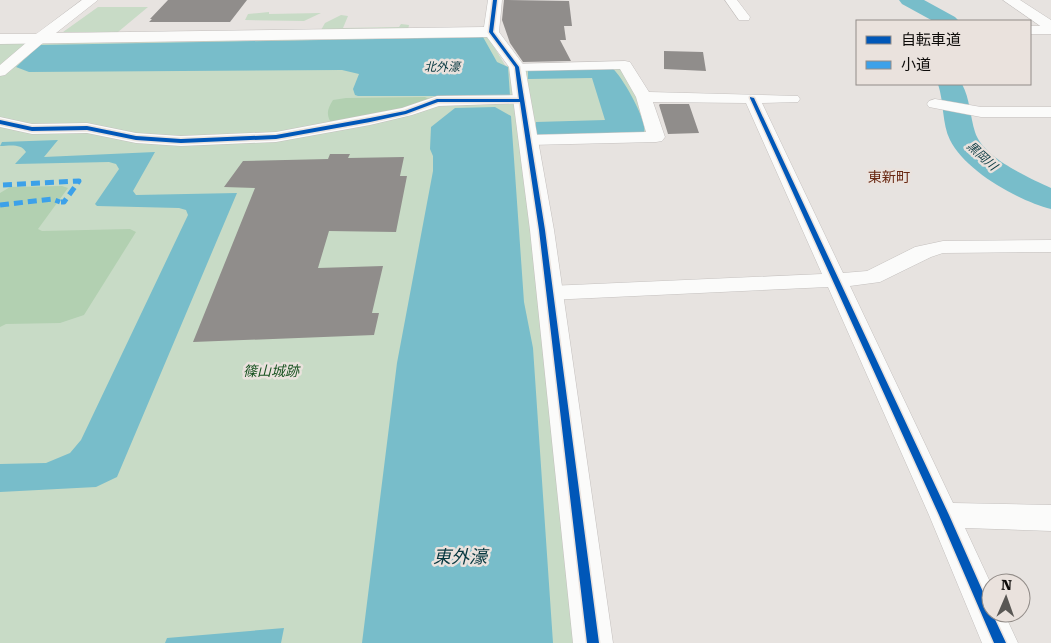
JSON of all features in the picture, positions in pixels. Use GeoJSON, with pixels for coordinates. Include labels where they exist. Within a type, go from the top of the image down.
{"type":"FeatureCollection","features":[{"type":"Feature","properties":{"kind":"street"},"geometry":{"type":"LineString","coordinates":[[0,72],[91,0]]}},
{"type":"Feature","properties":{"kind":"street"},"geometry":{"type":"LineString","coordinates":[[495,0],[491,32],[517,67],[529,140],[542,230],[593,643]]}},
{"type":"Feature","properties":{"kind":"street"},"geometry":{"type":"LineString","coordinates":[[731,0],[744,16]]}},
{"type":"Feature","properties":{"kind":"street"},"geometry":{"type":"LineString","coordinates":[[1010,0],[1051,29]]}},
{"type":"Feature","properties":{"kind":"street"},"geometry":{"type":"LineString","coordinates":[[1031,30],[1051,29]]}},
{"type":"Feature","properties":{"kind":"street"},"geometry":{"type":"LineString","coordinates":[[0,39],[491,32]]}},
{"type":"Feature","properties":{"kind":"street"},"geometry":{"type":"LineString","coordinates":[[517,67],[625,65],[644,97],[656,137],[529,140]]}},
{"type":"Feature","properties":{"kind":"street"},"geometry":{"type":"LineString","coordinates":[[644,97],[792,99]]}},
{"type":"Feature","properties":{"kind":"street"},"geometry":{"type":"LineString","coordinates":[[752,98],[944,515],[1000,643]]}},
{"type":"Feature","properties":{"kind":"street"},"geometry":{"type":"LineString","coordinates":[[0,122],[32,129],[87,128],[136,138],[181,141],[276,137],[320,135],[437,101],[522,100]]}},
{"type":"Feature","properties":{"kind":"street"},"geometry":{"type":"LineString","coordinates":[[942,105],[968,110],[1051,112]]}},
{"type":"Feature","properties":{"kind":"street"},"geometry":{"type":"LineString","coordinates":[[549,293],[835,280],[872,276],[923,252],[943,247],[1051,246]]}},
{"type":"Feature","properties":{"kind":"street"},"geometry":{"type":"LineString","coordinates":[[944,515],[1051,518]]}},
{"type":"Feature","properties":{"kind":"green space"},"geometry":{"type":"Polygon","coordinates":[[[98,7],[148,7],[118,32],[63,32],[98,7]]]}},
{"type":"Feature","properties":{"kind":"green space"},"geometry":{"type":"Polygon","coordinates":[[[269,12],[269,14],[321,13],[304,21],[245,20],[248,14],[269,12]]]}},
{"type":"Feature","properties":{"kind":"green space"},"geometry":{"type":"Polygon","coordinates":[[[341,15],[348,16],[343,28],[399,27],[401,24],[409,25],[408,30],[321,30],[325,23],[341,15]]]}},
{"type":"Feature","properties":{"kind":"green space","name":"篠山城跡"},"geometry":{"type":"Polygon","coordinates":[[[487,35],[505,65],[509,67],[627,68],[656,137],[525,139],[577,643],[0,643],[0,42],[487,35]]]}},
{"type":"Feature","properties":{"kind":"green space"},"geometry":{"type":"Polygon","coordinates":[[[425,97],[429,99],[399,109],[334,123],[330,121],[328,115],[333,100],[346,98],[425,97]]]}},
{"type":"Feature","properties":{"kind":"green space"},"geometry":{"type":"Polygon","coordinates":[[[62,186],[68,188],[38,229],[42,231],[130,229],[136,232],[84,315],[60,323],[6,324],[0,327],[0,193],[10,187],[62,186]]]}},
{"type":"Feature","properties":{"kind":"water","name":"北外濠"},"geometry":{"type":"Polygon","coordinates":[[[483,37],[497,62],[508,67],[510,96],[358,96],[355,95],[353,89],[359,74],[342,70],[29,72],[16,67],[40,45],[483,37]]]}},
{"type":"Feature","properties":{"kind":"water"},"geometry":{"type":"Polygon","coordinates":[[[613,69],[633,99],[642,119],[644,132],[536,136],[536,122],[605,120],[592,78],[528,79],[528,70],[613,69]]]}},
{"type":"Feature","properties":{"kind":"water","name":"東外濠"},"geometry":{"type":"Polygon","coordinates":[[[495,107],[511,116],[524,302],[533,348],[553,643],[362,643],[397,363],[433,171],[433,156],[430,149],[431,127],[455,108],[495,107]]]}},
{"type":"Feature","properties":{"kind":"water"},"geometry":{"type":"Polygon","coordinates":[[[58,140],[44,157],[155,152],[133,191],[136,195],[237,193],[117,477],[96,487],[0,492],[0,464],[46,463],[70,453],[81,440],[188,215],[186,210],[179,208],[97,206],[95,204],[119,169],[116,164],[109,162],[15,164],[26,152],[24,149],[15,146],[0,146],[2,142],[58,140]]]}},
{"type":"Feature","properties":{"kind":"water"},"geometry":{"type":"Polygon","coordinates":[[[284,628],[281,643],[165,643],[167,638],[284,628]]]}},
{"type":"Feature","properties":{"kind":"building"},"geometry":{"type":"Polygon","coordinates":[[[168,0],[247,0],[230,22],[149,22],[168,0]]]}},
{"type":"Feature","properties":{"kind":"building"},"geometry":{"type":"Polygon","coordinates":[[[504,0],[569,1],[572,26],[564,26],[566,40],[560,40],[571,61],[523,62],[510,43],[502,20],[504,0]]]}},
{"type":"Feature","properties":{"kind":"building"},"geometry":{"type":"Polygon","coordinates":[[[664,51],[703,52],[706,71],[664,69],[664,51]]]}},
{"type":"Feature","properties":{"kind":"building"},"geometry":{"type":"Polygon","coordinates":[[[660,104],[689,104],[699,133],[668,134],[660,104]]]}},
{"type":"Feature","properties":{"kind":"building"},"geometry":{"type":"Polygon","coordinates":[[[330,154],[350,154],[348,158],[404,157],[400,176],[407,176],[396,232],[329,231],[318,268],[383,266],[372,313],[379,313],[374,335],[193,342],[255,188],[224,187],[243,161],[328,159],[330,154]]]}},
{"type":"Feature","properties":{"kind":"waterway","name":"黒岡川"},"geometry":{"type":"LineString","coordinates":[[909,0],[946,20]]}},
{"type":"Feature","properties":{"kind":"waterway","name":"黒岡川"},"geometry":{"type":"LineString","coordinates":[[950,85],[955,97],[961,133],[970,149],[990,166],[1051,200]]}},
{"type":"Feature","properties":{"kind":"marked path"},"geometry":{"type":"LineString","coordinates":[[3,185],[79,181],[64,202],[61,202]]}},
{"type":"Feature","properties":{"kind":"marked path"},"geometry":{"type":"LineString","coordinates":[[0,205],[52,199],[60,202]]}},
{"type":"Feature","properties":{"kind":"cycle path"},"geometry":{"type":"LineString","coordinates":[[495,0],[491,32],[517,67],[542,230],[593,643]]}},
{"type":"Feature","properties":{"kind":"cycle path"},"geometry":{"type":"LineString","coordinates":[[752,98],[944,515],[1000,643]]}},
{"type":"Feature","properties":{"kind":"cycle path"},"geometry":{"type":"LineString","coordinates":[[0,122],[32,129],[87,128],[136,138],[181,141],[276,137],[406,112],[437,101],[522,100]]}},
{"type":"Feature","properties":{"kind":"district","name":"東新町"},"geometry":{"type":"Point","coordinates":[889,177]}}]}
